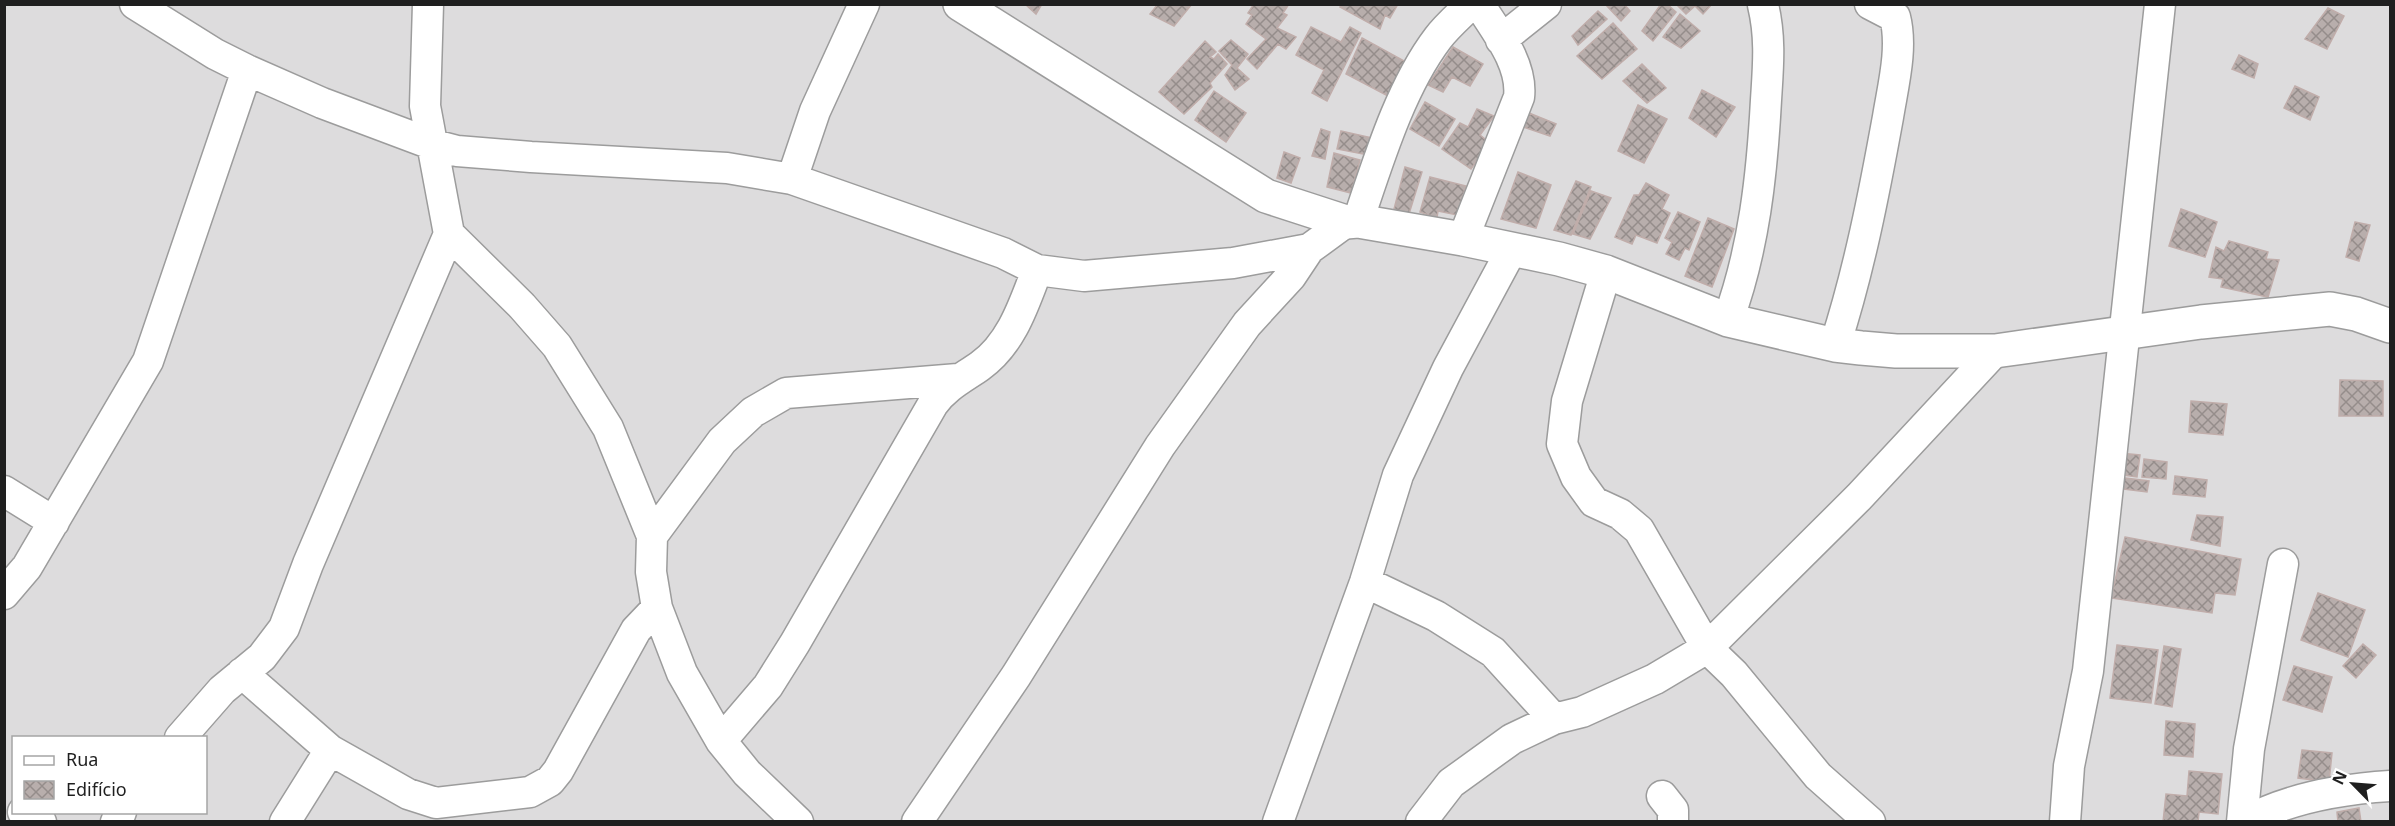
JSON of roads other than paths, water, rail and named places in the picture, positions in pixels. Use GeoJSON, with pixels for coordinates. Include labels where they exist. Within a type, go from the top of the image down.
{"type":"FeatureCollection","features":[{"type":"Feature","properties":{"kind":"street"},"geometry":{"type":"LineString","coordinates":[[135,4],[215,54],[247,70],[322,103],[434,145],[456,151],[531,157],[727,168],[792,179],[1003,253],[1037,270],[1084,276],[1233,263],[1309,249],[1352,222],[1411,85],[1438,38],[1471,4]]}},
{"type":"Feature","properties":{"kind":"street"},"geometry":{"type":"LineString","coordinates":[[182,736],[222,690],[274,644],[284,628],[308,564],[449,234],[425,106],[428,4]]}},
{"type":"Feature","properties":{"kind":"street"},"geometry":{"type":"LineString","coordinates":[[792,179],[815,111],[864,4]]}},
{"type":"Feature","properties":{"kind":"street"},"geometry":{"type":"LineString","coordinates":[[960,4],[1266,196],[1352,222],[1463,238],[1511,251],[1559,259],[1606,272],[1728,320],[1835,345],[1896,351],[1995,351],[2127,332],[2330,309],[2356,314],[2391,326]]}},
{"type":"Feature","properties":{"kind":"street"},"geometry":{"type":"LineString","coordinates":[[1463,238],[1519,97],[1521,82],[1501,40],[1479,4]]}},
{"type":"Feature","properties":{"kind":"street"},"geometry":{"type":"LineString","coordinates":[[1501,40],[1546,4]]}},
{"type":"Feature","properties":{"kind":"street"},"geometry":{"type":"LineString","coordinates":[[1728,320],[1742,280],[1752,234],[1764,136],[1769,52],[1769,28],[1763,5],[1769,4]]}},
{"type":"Feature","properties":{"kind":"street"},"geometry":{"type":"LineString","coordinates":[[1835,345],[1851,296],[1881,154],[1897,48],[1894,17],[1870,4]]}},
{"type":"Feature","properties":{"kind":"street"},"geometry":{"type":"LineString","coordinates":[[2066,822],[2069,766],[2088,671],[2127,332],[2160,4]]}},
{"type":"Feature","properties":{"kind":"street"},"geometry":{"type":"LineString","coordinates":[[4,594],[27,567],[147,361],[247,70]]}},
{"type":"Feature","properties":{"kind":"street"},"geometry":{"type":"LineString","coordinates":[[449,234],[522,306],[557,346],[608,428],[621,455],[652,536],[651,572],[657,608],[682,674],[721,741],[747,773],[798,822]]}},
{"type":"Feature","properties":{"kind":"street"},"geometry":{"type":"LineString","coordinates":[[917,822],[1016,676],[1166,437],[1247,324],[1291,276],[1309,249]]}},
{"type":"Feature","properties":{"kind":"street"},"geometry":{"type":"LineString","coordinates":[[1278,822],[1365,582],[1398,475],[1448,368],[1511,251]]}},
{"type":"Feature","properties":{"kind":"street"},"geometry":{"type":"LineString","coordinates":[[721,741],[768,686],[933,404],[943,390],[982,365],[1007,339],[1037,270]]}},
{"type":"Feature","properties":{"kind":"street"},"geometry":{"type":"LineString","coordinates":[[1606,272],[1567,402],[1562,444],[1576,477],[1594,502],[1620,514],[1639,530],[1707,648],[1734,674],[1818,776],[1870,822]]}},
{"type":"Feature","properties":{"kind":"street"},"geometry":{"type":"LineString","coordinates":[[1421,822],[1451,783],[1512,739],[1554,719],[1582,712],[1655,679],[1707,648],[1859,497],[1995,351]]}},
{"type":"Feature","properties":{"kind":"street"},"geometry":{"type":"LineString","coordinates":[[652,536],[722,441],[753,412],[786,393],[958,379]]}},
{"type":"Feature","properties":{"kind":"street"},"geometry":{"type":"LineString","coordinates":[[4,491],[54,522]]}},
{"type":"Feature","properties":{"kind":"street"},"geometry":{"type":"LineString","coordinates":[[2283,564],[2249,748],[2243,822],[2305,799],[2348,789],[2391,786]]}},
{"type":"Feature","properties":{"kind":"street"},"geometry":{"type":"LineString","coordinates":[[1365,582],[1436,616],[1493,652],[1554,719]]}},
{"type":"Feature","properties":{"kind":"street"},"geometry":{"type":"LineString","coordinates":[[242,673],[330,750],[408,794],[436,804],[530,792],[550,781],[558,771],[636,630],[657,608]]}},
{"type":"Feature","properties":{"kind":"street"},"geometry":{"type":"LineString","coordinates":[[285,822],[330,750]]}},
{"type":"Feature","properties":{"kind":"street"},"geometry":{"type":"LineString","coordinates":[[25,814],[41,822]]}}]}
